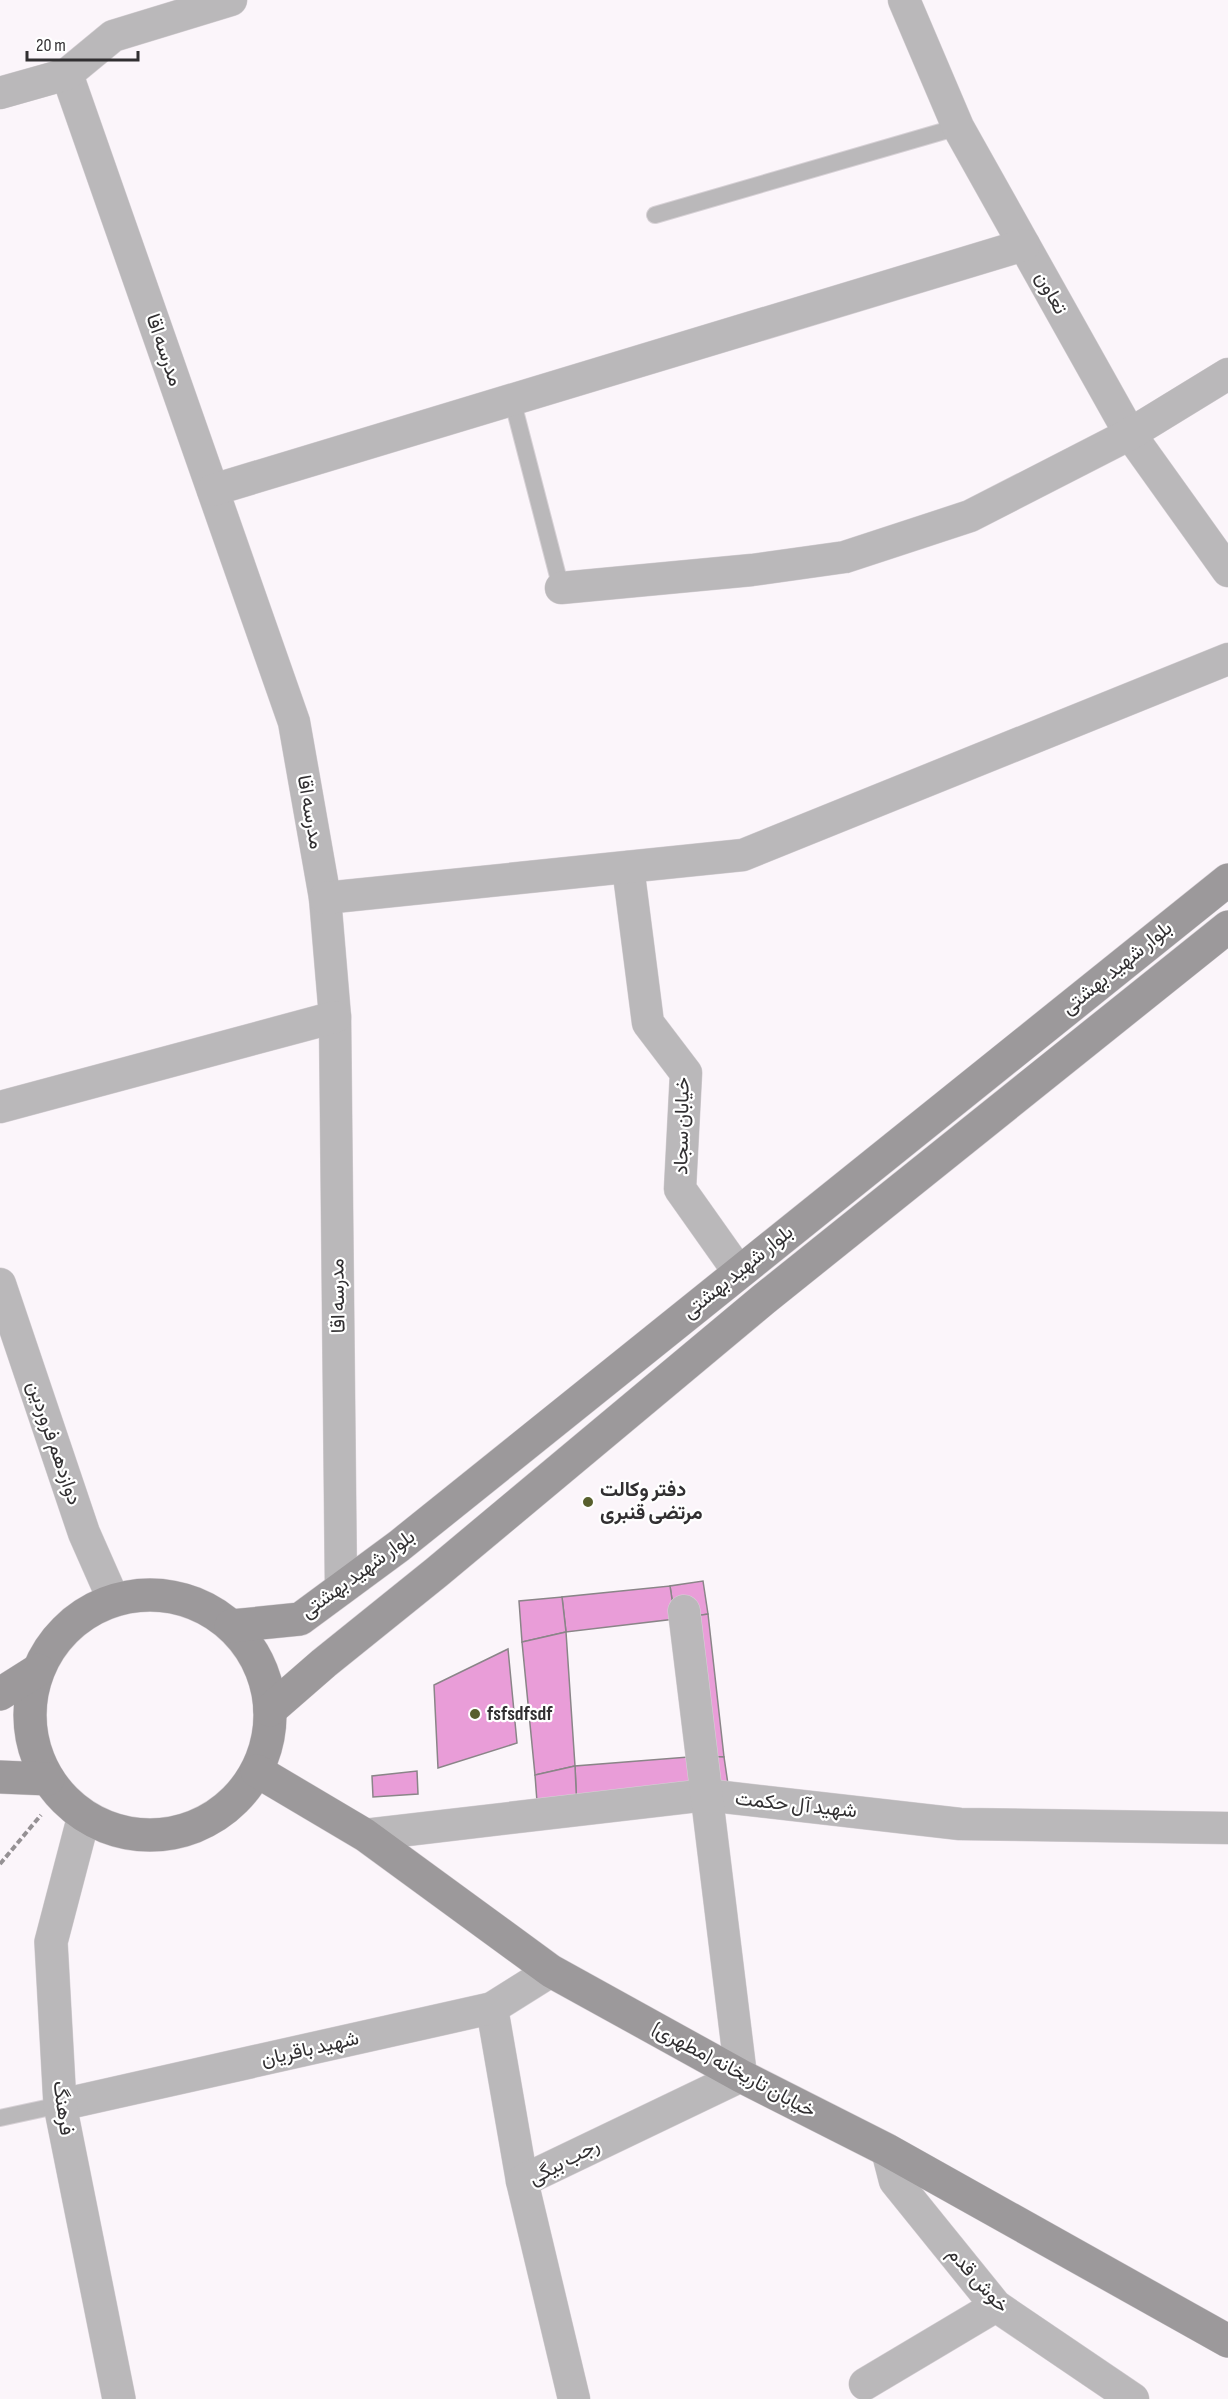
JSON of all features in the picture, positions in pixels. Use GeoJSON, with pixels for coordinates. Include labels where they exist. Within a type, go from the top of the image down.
{"type":"FeatureCollection","features":[{"type":"Feature","properties":{"kind":"main road","name":"بلوار شهید بهشتی"},"geometry":{"type":"LineString","coordinates":[[231,1626],[300,1619],[399,1546],[738,1271],[1228,880]]}},
{"type":"Feature","properties":{"kind":"main road","name":"بلوار شهید بهشتی"},"geometry":{"type":"LineString","coordinates":[[270,1710],[764,1299],[1228,927]]}},
{"type":"Feature","properties":{"kind":"main road"},"geometry":{"type":"LineString","coordinates":[[145,1595],[176,1598],[206,1609],[231,1626],[252,1650],[265,1679],[270,1710],[268,1741],[257,1771],[241,1794],[220,1813],[195,1827],[166,1834],[138,1834],[110,1828],[84,1816],[53,1787],[36,1754],[30,1725],[31,1697],[38,1670],[51,1647],[68,1627],[90,1611],[114,1601],[145,1595]]}},
{"type":"Feature","properties":{"kind":"main road"},"geometry":{"type":"LineString","coordinates":[[0,1695],[38,1670]]}},
{"type":"Feature","properties":{"kind":"main road","name":"خیابان تاریخانه (مطهری)"},"geometry":{"type":"LineString","coordinates":[[257,1771],[365,1835],[551,1971],[741,2076],[887,2150],[1228,2341]]}},
{"type":"Feature","properties":{"kind":"main road"},"geometry":{"type":"LineString","coordinates":[[0,1777],[53,1787]]}},
{"type":"Feature","properties":{"kind":"street"},"geometry":{"type":"LineString","coordinates":[[0,93],[67,74],[113,36],[231,0]]}},
{"type":"Feature","properties":{"kind":"street","name":"تعاون"},"geometry":{"type":"LineString","coordinates":[[904,0],[958,127],[1130,434],[1228,571]]}},
{"type":"Feature","properties":{"kind":"street","name":"مدرسه اقا"},"geometry":{"type":"LineString","coordinates":[[67,74],[294,722],[325,898],[335,1017],[341,1589]]}},
{"type":"Feature","properties":{"kind":"street"},"geometry":{"type":"LineString","coordinates":[[213,490],[1024,244]]}},
{"type":"Feature","properties":{"kind":"street"},"geometry":{"type":"LineString","coordinates":[[561,588],[752,570],[845,557],[970,516],[1130,434],[1228,374]]}},
{"type":"Feature","properties":{"kind":"street"},"geometry":{"type":"LineString","coordinates":[[325,898],[743,855],[1228,659]]}},
{"type":"Feature","properties":{"kind":"street","name":"خیابان سجاد"},"geometry":{"type":"LineString","coordinates":[[628,867],[648,1023],[686,1073],[680,1190],[738,1271]]}},
{"type":"Feature","properties":{"kind":"street"},"geometry":{"type":"LineString","coordinates":[[0,1107],[335,1017]]}},
{"type":"Feature","properties":{"kind":"street","name":"دوازدهم فروردین"},"geometry":{"type":"LineString","coordinates":[[0,1284],[84,1533],[114,1601]]}},
{"type":"Feature","properties":{"kind":"street"},"geometry":{"type":"LineString","coordinates":[[684,1611],[741,2076]]}},
{"type":"Feature","properties":{"kind":"street","name":"شهید آل حکمت"},"geometry":{"type":"LineString","coordinates":[[365,1835],[706,1796],[960,1824],[1228,1828]]}},
{"type":"Feature","properties":{"kind":"street","name":"فرهنگ"},"geometry":{"type":"LineString","coordinates":[[84,1816],[51,1942],[60,2105],[119,2399]]}},
{"type":"Feature","properties":{"kind":"street","name":"شهید باقریان"},"geometry":{"type":"LineString","coordinates":[[60,2105],[492,2008],[551,1971]]}},
{"type":"Feature","properties":{"kind":"street"},"geometry":{"type":"LineString","coordinates":[[492,2008],[522,2181]]}},
{"type":"Feature","properties":{"kind":"street","name":"رجب بیگی"},"geometry":{"type":"LineString","coordinates":[[574,2399],[522,2181],[741,2076]]}},
{"type":"Feature","properties":{"kind":"street","name":"خوش قدم"},"geometry":{"type":"LineString","coordinates":[[887,2150],[895,2181],[996,2306],[1133,2399]]}},
{"type":"Feature","properties":{"kind":"street"},"geometry":{"type":"LineString","coordinates":[[865,2384],[996,2306]]}},
{"type":"Feature","properties":{"kind":"lane"},"geometry":{"type":"LineString","coordinates":[[655,215],[958,127]]}},
{"type":"Feature","properties":{"kind":"lane"},"geometry":{"type":"LineString","coordinates":[[512,399],[561,588]]}},
{"type":"Feature","properties":{"kind":"lane"},"geometry":{"type":"LineString","coordinates":[[0,2118],[60,2105]]}},
{"type":"Feature","properties":{"kind":"path"},"geometry":{"type":"LineString","coordinates":[[0,1864],[53,1787]]}},
{"type":"Feature","properties":{"kind":"building"},"geometry":{"type":"Polygon","coordinates":[[[703,1581],[708,1614],[675,1619],[670,1586],[703,1581]]]}},
{"type":"Feature","properties":{"kind":"building"},"geometry":{"type":"Polygon","coordinates":[[[670,1586],[675,1619],[566,1632],[562,1597],[670,1586]]]}},
{"type":"Feature","properties":{"kind":"building"},"geometry":{"type":"Polygon","coordinates":[[[562,1597],[566,1632],[522,1642],[519,1601],[562,1597]]]}},
{"type":"Feature","properties":{"kind":"building"},"geometry":{"type":"Polygon","coordinates":[[[708,1614],[724,1757],[701,1756],[675,1619],[708,1614]]]}},
{"type":"Feature","properties":{"kind":"building"},"geometry":{"type":"Polygon","coordinates":[[[566,1632],[575,1766],[535,1775],[522,1642],[566,1632]]]}},
{"type":"Feature","properties":{"kind":"building","name":"fsfsdfsdf"},"geometry":{"type":"Polygon","coordinates":[[[508,1649],[517,1743],[438,1768],[434,1685],[508,1649]]]}},
{"type":"Feature","properties":{"kind":"building"},"geometry":{"type":"Polygon","coordinates":[[[701,1756],[706,1795],[577,1810],[575,1766],[701,1756]]]}},
{"type":"Feature","properties":{"kind":"building"},"geometry":{"type":"Polygon","coordinates":[[[701,1756],[724,1757],[729,1791],[701,1756]]]}},
{"type":"Feature","properties":{"kind":"building"},"geometry":{"type":"Polygon","coordinates":[[[575,1766],[577,1810],[538,1815],[535,1775],[575,1766]]]}},
{"type":"Feature","properties":{"kind":"building"},"geometry":{"type":"Polygon","coordinates":[[[417,1771],[418,1794],[373,1797],[372,1776],[417,1771]]]}},
{"type":"Feature","properties":{"kind":"place","name":"دفتر وکالت مرتضی قنبری"},"geometry":{"type":"Point","coordinates":[588,1502]}},
{"type":"Feature","properties":{"kind":"place","name":"fsfsdfsdf"},"geometry":{"type":"Point","coordinates":[475,1714]}}]}
